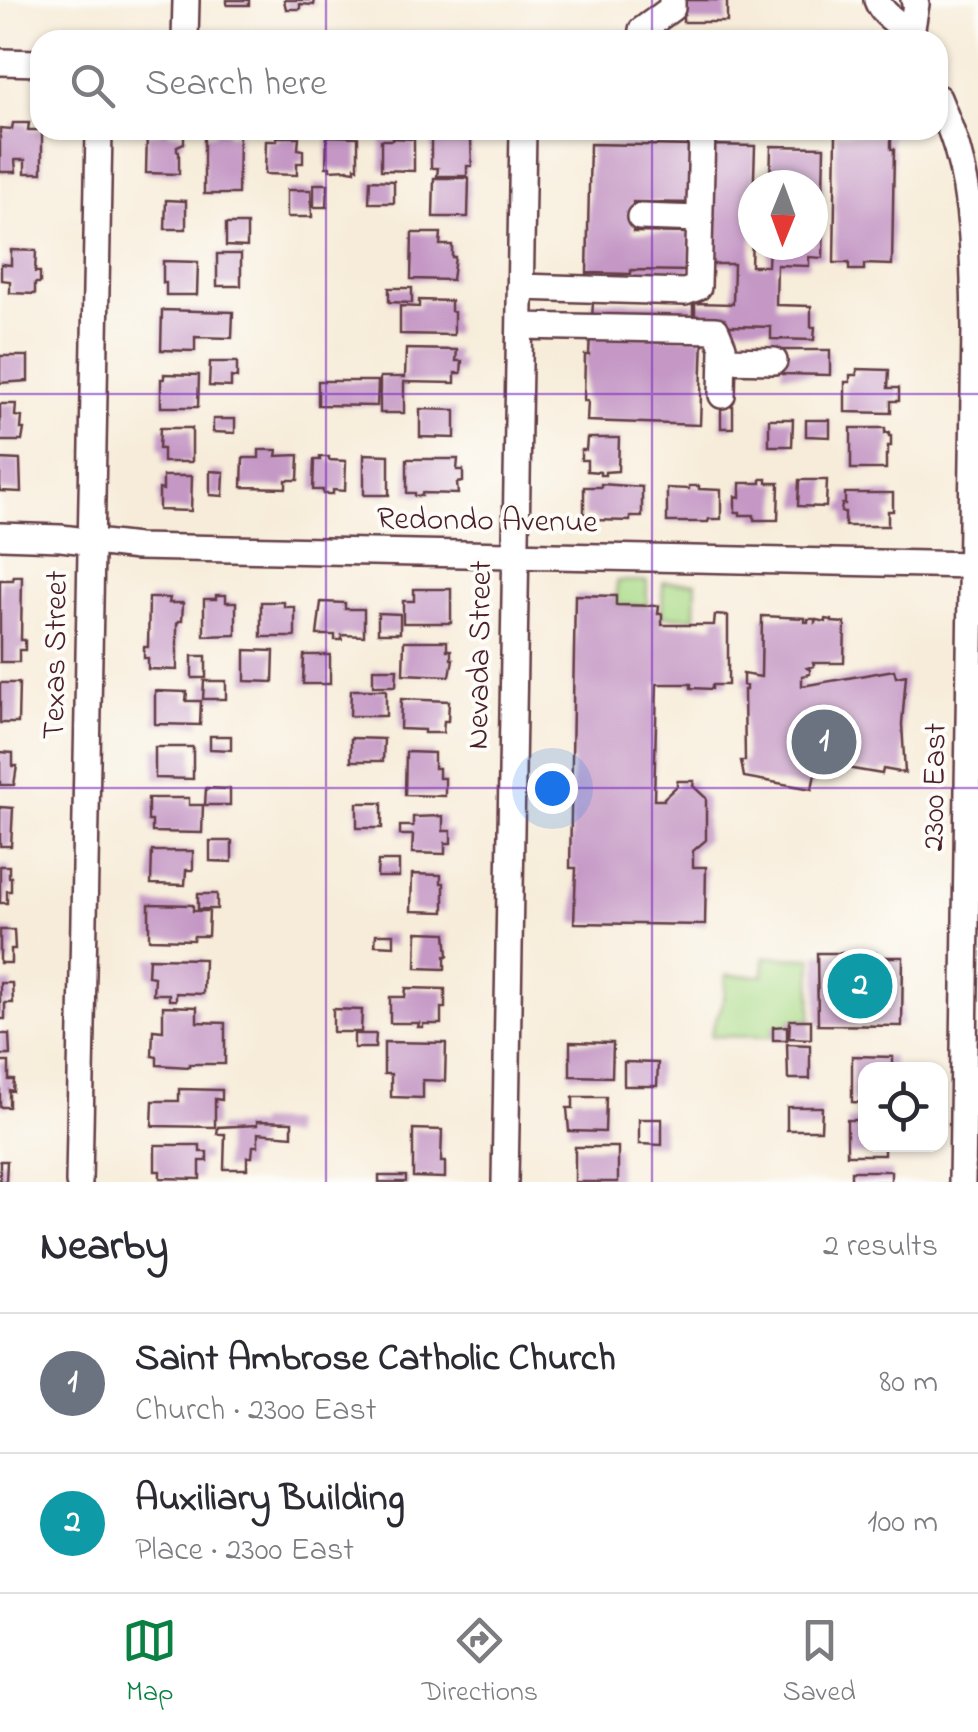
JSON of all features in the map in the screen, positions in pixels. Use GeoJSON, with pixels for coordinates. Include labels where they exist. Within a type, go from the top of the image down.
{"type":"FeatureCollection","features":[{"type":"Feature","properties":{"kind":"street"},"geometry":{"type":"LineString","coordinates":[[185,30],[186,0]]}},
{"type":"Feature","properties":{"kind":"street"},"geometry":{"type":"LineString","coordinates":[[642,30],[672,8],[672,0]]}},
{"type":"Feature","properties":{"kind":"street"},"geometry":{"type":"LineString","coordinates":[[878,0],[882,11],[900,30]]}},
{"type":"Feature","properties":{"kind":"street"},"geometry":{"type":"LineString","coordinates":[[909,30],[914,0]]}},
{"type":"Feature","properties":{"kind":"street"},"geometry":{"type":"LineString","coordinates":[[0,62],[30,63]]}},
{"type":"Feature","properties":{"kind":"street","name":"2300 East"},"geometry":{"type":"LineString","coordinates":[[948,125],[968,202],[976,283],[971,1056],[962,1182]]}},
{"type":"Feature","properties":{"kind":"street","name":"Texas Street"},"geometry":{"type":"LineString","coordinates":[[79,1182],[98,140]]}},
{"type":"Feature","properties":{"kind":"street","name":"Nevada Street"},"geometry":{"type":"LineString","coordinates":[[505,1182],[523,140]]}},
{"type":"Feature","properties":{"kind":"street"},"geometry":{"type":"LineString","coordinates":[[520,287],[685,292],[698,287],[702,140]]}},
{"type":"Feature","properties":{"kind":"street"},"geometry":{"type":"LineString","coordinates":[[640,217],[700,218]]}},
{"type":"Feature","properties":{"kind":"street"},"geometry":{"type":"LineString","coordinates":[[520,326],[716,330],[723,347],[722,395]]}},
{"type":"Feature","properties":{"kind":"street"},"geometry":{"type":"LineString","coordinates":[[722,360],[774,362]]}},
{"type":"Feature","properties":{"kind":"street","name":"Redondo Avenue"},"geometry":{"type":"LineString","coordinates":[[0,536],[137,547],[973,565]]}},
{"type":"Feature","properties":{"kind":"green space"},"geometry":{"type":"Polygon","coordinates":[[[617,581],[647,581],[647,605],[616,605],[617,581]]]}},
{"type":"Feature","properties":{"kind":"green space"},"geometry":{"type":"Polygon","coordinates":[[[663,582],[696,583],[695,617],[662,616],[663,582]]]}},
{"type":"Feature","properties":{"kind":"green space"},"geometry":{"type":"Polygon","coordinates":[[[764,957],[812,958],[811,1020],[790,1020],[790,1026],[773,1027],[773,1037],[711,1036],[724,999],[726,975],[764,976],[764,957]]]}},
{"type":"Feature","properties":{"kind":"building"},"geometry":{"type":"Polygon","coordinates":[[[227,0],[249,0],[249,5],[227,5],[227,0]]]}},
{"type":"Feature","properties":{"kind":"building"},"geometry":{"type":"Polygon","coordinates":[[[284,0],[315,0],[314,5],[286,9],[284,0]]]}},
{"type":"Feature","properties":{"kind":"building"},"geometry":{"type":"Polygon","coordinates":[[[683,0],[727,0],[727,22],[683,22],[683,0]]]}},
{"type":"Feature","properties":{"kind":"building"},"geometry":{"type":"Polygon","coordinates":[[[13,123],[29,123],[30,140],[42,140],[42,173],[25,173],[25,160],[15,160],[16,172],[0,172],[0,128],[12,129],[13,123]]]}},
{"type":"Feature","properties":{"kind":"building"},"geometry":{"type":"Polygon","coordinates":[[[147,140],[184,140],[177,146],[179,174],[146,173],[147,140]]]}},
{"type":"Feature","properties":{"kind":"building"},"geometry":{"type":"Polygon","coordinates":[[[204,140],[239,140],[238,194],[204,194],[204,140]]]}},
{"type":"Feature","properties":{"kind":"building"},"geometry":{"type":"Polygon","coordinates":[[[299,140],[303,163],[297,163],[297,175],[265,174],[266,141],[299,140]]]}},
{"type":"Feature","properties":{"kind":"building"},"geometry":{"type":"Polygon","coordinates":[[[327,140],[358,140],[355,171],[326,167],[327,140]]]}},
{"type":"Feature","properties":{"kind":"building"},"geometry":{"type":"Polygon","coordinates":[[[381,140],[414,140],[414,171],[381,170],[381,140]]]}},
{"type":"Feature","properties":{"kind":"building"},"geometry":{"type":"Polygon","coordinates":[[[431,140],[471,140],[472,166],[467,166],[467,176],[437,176],[438,168],[431,168],[431,140]]]}},
{"type":"Feature","properties":{"kind":"building"},"geometry":{"type":"Polygon","coordinates":[[[836,140],[891,140],[892,265],[864,264],[864,270],[849,270],[849,263],[834,263],[836,140]]]}},
{"type":"Feature","properties":{"kind":"building"},"geometry":{"type":"Polygon","coordinates":[[[590,144],[694,146],[693,203],[633,202],[633,232],[692,233],[691,271],[587,273],[590,144]]]}},
{"type":"Feature","properties":{"kind":"building"},"geometry":{"type":"Polygon","coordinates":[[[713,145],[755,146],[754,170],[738,170],[738,260],[751,260],[751,266],[768,266],[768,260],[809,260],[809,266],[777,265],[776,305],[811,306],[814,340],[771,339],[771,327],[695,325],[695,303],[733,304],[734,264],[702,264],[713,145]]]}},
{"type":"Feature","properties":{"kind":"building"},"geometry":{"type":"Polygon","coordinates":[[[771,146],[824,147],[824,170],[770,170],[771,146]]]}},
{"type":"Feature","properties":{"kind":"building"},"geometry":{"type":"Polygon","coordinates":[[[434,178],[469,178],[468,217],[433,217],[434,178]]]}},
{"type":"Feature","properties":{"kind":"building"},"geometry":{"type":"Polygon","coordinates":[[[370,180],[394,181],[394,203],[369,203],[370,180]]]}},
{"type":"Feature","properties":{"kind":"building"},"geometry":{"type":"Polygon","coordinates":[[[314,184],[328,184],[327,207],[314,207],[314,184]]]}},
{"type":"Feature","properties":{"kind":"building"},"geometry":{"type":"Polygon","coordinates":[[[287,190],[311,190],[312,217],[287,217],[287,190]]]}},
{"type":"Feature","properties":{"kind":"building"},"geometry":{"type":"Polygon","coordinates":[[[166,200],[186,201],[186,229],[165,229],[166,200]]]}},
{"type":"Feature","properties":{"kind":"building"},"geometry":{"type":"Polygon","coordinates":[[[226,224],[247,224],[247,247],[226,246],[226,224]]]}},
{"type":"Feature","properties":{"kind":"building"},"geometry":{"type":"Polygon","coordinates":[[[412,233],[441,233],[440,245],[452,245],[452,280],[411,279],[412,233]]]}},
{"type":"Feature","properties":{"kind":"building"},"geometry":{"type":"Polygon","coordinates":[[[11,250],[36,251],[35,272],[40,272],[40,283],[35,283],[35,294],[10,293],[10,281],[1,280],[1,264],[11,265],[11,250]]]}},
{"type":"Feature","properties":{"kind":"building"},"geometry":{"type":"Polygon","coordinates":[[[217,254],[241,254],[241,286],[217,286],[217,254]]]}},
{"type":"Feature","properties":{"kind":"building"},"geometry":{"type":"Polygon","coordinates":[[[163,261],[198,262],[197,295],[166,295],[163,261]]]}},
{"type":"Feature","properties":{"kind":"building"},"geometry":{"type":"Polygon","coordinates":[[[389,288],[412,288],[412,303],[389,302],[389,288]]]}},
{"type":"Feature","properties":{"kind":"building"},"geometry":{"type":"Polygon","coordinates":[[[419,300],[451,301],[454,335],[400,334],[400,306],[419,307],[419,300]]]}},
{"type":"Feature","properties":{"kind":"building"},"geometry":{"type":"Polygon","coordinates":[[[593,301],[693,303],[693,324],[592,321],[593,301]]]}},
{"type":"Feature","properties":{"kind":"building"},"geometry":{"type":"Polygon","coordinates":[[[162,310],[233,312],[232,338],[195,337],[195,351],[161,350],[162,310]]]}},
{"type":"Feature","properties":{"kind":"building"},"geometry":{"type":"Polygon","coordinates":[[[590,333],[703,337],[700,425],[587,421],[585,355],[589,355],[590,333]]]}},
{"type":"Feature","properties":{"kind":"building"},"geometry":{"type":"Polygon","coordinates":[[[406,349],[457,350],[456,361],[462,361],[461,373],[455,373],[455,383],[404,382],[404,413],[380,413],[380,377],[405,377],[406,349]]]}},
{"type":"Feature","properties":{"kind":"building"},"geometry":{"type":"Polygon","coordinates":[[[783,350],[830,350],[830,375],[782,374],[783,350]]]}},
{"type":"Feature","properties":{"kind":"building"},"geometry":{"type":"Polygon","coordinates":[[[0,356],[28,356],[28,381],[0,383],[0,356]]]}},
{"type":"Feature","properties":{"kind":"building"},"geometry":{"type":"Polygon","coordinates":[[[210,362],[237,362],[237,378],[231,377],[231,387],[209,386],[210,362]]]}},
{"type":"Feature","properties":{"kind":"building"},"geometry":{"type":"Polygon","coordinates":[[[857,369],[889,370],[888,388],[899,388],[899,401],[891,401],[891,413],[845,412],[845,382],[850,382],[850,375],[857,375],[857,369]]]}},
{"type":"Feature","properties":{"kind":"building"},"geometry":{"type":"Polygon","coordinates":[[[164,374],[199,375],[198,407],[161,407],[164,374]]]}},
{"type":"Feature","properties":{"kind":"building"},"geometry":{"type":"Polygon","coordinates":[[[318,381],[378,381],[377,406],[318,405],[318,381]]]}},
{"type":"Feature","properties":{"kind":"building"},"geometry":{"type":"Polygon","coordinates":[[[0,404],[16,404],[15,416],[22,417],[24,429],[22,441],[0,441],[0,404]]]}},
{"type":"Feature","properties":{"kind":"building"},"geometry":{"type":"Polygon","coordinates":[[[721,406],[733,406],[733,428],[721,428],[721,406]]]}},
{"type":"Feature","properties":{"kind":"building"},"geometry":{"type":"Polygon","coordinates":[[[420,409],[455,410],[455,438],[420,437],[420,409]]]}},
{"type":"Feature","properties":{"kind":"building"},"geometry":{"type":"Polygon","coordinates":[[[213,419],[235,419],[235,433],[213,432],[213,419]]]}},
{"type":"Feature","properties":{"kind":"building"},"geometry":{"type":"Polygon","coordinates":[[[769,419],[793,419],[792,446],[769,446],[769,419]]]}},
{"type":"Feature","properties":{"kind":"building"},"geometry":{"type":"Polygon","coordinates":[[[806,420],[830,420],[830,437],[806,436],[806,420]]]}},
{"type":"Feature","properties":{"kind":"building"},"geometry":{"type":"Polygon","coordinates":[[[160,428],[192,428],[192,462],[163,462],[160,428]]]}},
{"type":"Feature","properties":{"kind":"building"},"geometry":{"type":"Polygon","coordinates":[[[851,428],[885,428],[885,433],[889,432],[891,446],[886,469],[851,469],[851,428]]]}},
{"type":"Feature","properties":{"kind":"building"},"geometry":{"type":"Polygon","coordinates":[[[587,438],[619,438],[618,471],[600,475],[587,471],[587,460],[581,460],[581,450],[586,450],[587,438]]]}},
{"type":"Feature","properties":{"kind":"building"},"geometry":{"type":"Polygon","coordinates":[[[259,450],[277,450],[276,456],[299,455],[298,480],[286,480],[286,488],[242,487],[243,458],[259,458],[259,450]]]}},
{"type":"Feature","properties":{"kind":"building"},"geometry":{"type":"Polygon","coordinates":[[[364,454],[389,455],[389,495],[364,495],[364,454]]]}},
{"type":"Feature","properties":{"kind":"building"},"geometry":{"type":"Polygon","coordinates":[[[320,457],[346,461],[345,491],[323,494],[323,490],[313,490],[314,460],[320,457]]]}},
{"type":"Feature","properties":{"kind":"building"},"geometry":{"type":"Polygon","coordinates":[[[0,459],[20,460],[21,492],[0,491],[0,459]]]}},
{"type":"Feature","properties":{"kind":"building"},"geometry":{"type":"Polygon","coordinates":[[[407,459],[458,459],[457,470],[463,470],[463,482],[457,483],[458,494],[407,493],[407,459]]]}},
{"type":"Feature","properties":{"kind":"building"},"geometry":{"type":"Polygon","coordinates":[[[210,471],[224,472],[223,496],[210,495],[210,471]]]}},
{"type":"Feature","properties":{"kind":"building"},"geometry":{"type":"Polygon","coordinates":[[[163,476],[192,476],[191,511],[159,510],[163,476]]]}},
{"type":"Feature","properties":{"kind":"building"},"geometry":{"type":"Polygon","coordinates":[[[761,479],[779,483],[778,520],[754,520],[754,515],[735,512],[740,483],[761,483],[761,479]]]}},
{"type":"Feature","properties":{"kind":"building"},"geometry":{"type":"Polygon","coordinates":[[[799,480],[827,480],[826,507],[798,506],[799,480]]]}},
{"type":"Feature","properties":{"kind":"building"},"geometry":{"type":"Polygon","coordinates":[[[584,487],[642,487],[642,517],[630,517],[630,521],[584,517],[584,487]]]}},
{"type":"Feature","properties":{"kind":"building"},"geometry":{"type":"Polygon","coordinates":[[[667,488],[721,490],[721,519],[667,522],[667,488]]]}},
{"type":"Feature","properties":{"kind":"building"},"geometry":{"type":"Polygon","coordinates":[[[845,493],[893,493],[888,526],[845,526],[845,512],[841,512],[845,493]]]}},
{"type":"Feature","properties":{"kind":"building"},"geometry":{"type":"Polygon","coordinates":[[[13,576],[22,576],[21,640],[25,640],[25,650],[19,650],[19,662],[0,662],[0,580],[13,580],[13,576]]]}},
{"type":"Feature","properties":{"kind":"building"},"geometry":{"type":"Polygon","coordinates":[[[414,589],[451,589],[451,623],[403,623],[403,601],[414,601],[414,589]]]}},
{"type":"Feature","properties":{"kind":"building"},"geometry":{"type":"Polygon","coordinates":[[[216,595],[226,595],[226,602],[236,602],[236,635],[204,636],[204,599],[216,599],[216,595]]]}},
{"type":"Feature","properties":{"kind":"building"},"geometry":{"type":"Polygon","coordinates":[[[575,595],[616,596],[616,605],[659,606],[662,625],[714,625],[715,615],[728,616],[728,685],[712,685],[712,689],[691,688],[691,684],[657,684],[654,800],[664,800],[677,781],[694,781],[693,786],[706,798],[706,840],[693,851],[693,867],[706,867],[705,925],[574,923],[576,868],[570,868],[575,595]]]}},
{"type":"Feature","properties":{"kind":"building"},"geometry":{"type":"Polygon","coordinates":[[[149,598],[170,598],[169,603],[183,603],[182,621],[177,624],[177,670],[148,669],[144,647],[148,647],[149,598]]]}},
{"type":"Feature","properties":{"kind":"building"},"geometry":{"type":"Polygon","coordinates":[[[261,602],[284,602],[284,607],[295,607],[295,637],[261,637],[261,602]]]}},
{"type":"Feature","properties":{"kind":"building"},"geometry":{"type":"Polygon","coordinates":[[[321,602],[345,603],[345,609],[364,609],[364,636],[342,635],[342,640],[335,640],[335,635],[317,635],[321,602]]]}},
{"type":"Feature","properties":{"kind":"building"},"geometry":{"type":"Polygon","coordinates":[[[378,613],[400,614],[400,633],[378,633],[378,613]]]}},
{"type":"Feature","properties":{"kind":"building"},"geometry":{"type":"Polygon","coordinates":[[[762,616],[845,623],[844,663],[813,663],[807,668],[810,674],[802,676],[802,686],[894,670],[896,677],[906,675],[902,724],[905,773],[883,769],[882,774],[817,763],[812,789],[744,777],[743,674],[761,677],[762,616]]]}},
{"type":"Feature","properties":{"kind":"building"},"geometry":{"type":"Polygon","coordinates":[[[404,641],[447,641],[453,659],[450,676],[403,674],[404,641]]]}},
{"type":"Feature","properties":{"kind":"building"},"geometry":{"type":"Polygon","coordinates":[[[245,650],[274,651],[273,682],[245,681],[245,650]]]}},
{"type":"Feature","properties":{"kind":"building"},"geometry":{"type":"Polygon","coordinates":[[[304,655],[330,655],[330,684],[303,684],[304,655]]]}},
{"type":"Feature","properties":{"kind":"building"},"geometry":{"type":"Polygon","coordinates":[[[192,656],[206,656],[206,678],[192,678],[192,656]]]}},
{"type":"Feature","properties":{"kind":"building"},"geometry":{"type":"Polygon","coordinates":[[[373,669],[397,669],[396,686],[373,686],[373,669]]]}},
{"type":"Feature","properties":{"kind":"building"},"geometry":{"type":"Polygon","coordinates":[[[204,681],[226,681],[226,699],[203,699],[204,681]]]}},
{"type":"Feature","properties":{"kind":"building"},"geometry":{"type":"Polygon","coordinates":[[[0,683],[19,683],[18,723],[0,723],[0,683]]]}},
{"type":"Feature","properties":{"kind":"building"},"geometry":{"type":"Polygon","coordinates":[[[351,690],[386,690],[386,716],[350,716],[351,690]]]}},
{"type":"Feature","properties":{"kind":"building"},"geometry":{"type":"Polygon","coordinates":[[[155,691],[187,692],[186,701],[201,701],[200,725],[155,724],[155,691]]]}},
{"type":"Feature","properties":{"kind":"building"},"geometry":{"type":"Polygon","coordinates":[[[401,699],[449,701],[443,733],[400,729],[401,699]]]}},
{"type":"Feature","properties":{"kind":"building"},"geometry":{"type":"Polygon","coordinates":[[[210,736],[231,736],[231,750],[210,749],[210,736]]]}},
{"type":"Feature","properties":{"kind":"building"},"geometry":{"type":"Polygon","coordinates":[[[351,738],[384,739],[383,761],[351,761],[351,738]]]}},
{"type":"Feature","properties":{"kind":"building"},"geometry":{"type":"Polygon","coordinates":[[[155,747],[193,747],[193,779],[155,778],[155,747]]]}},
{"type":"Feature","properties":{"kind":"building"},"geometry":{"type":"Polygon","coordinates":[[[0,752],[13,753],[13,766],[17,766],[14,785],[0,785],[0,752]]]}},
{"type":"Feature","properties":{"kind":"building"},"geometry":{"type":"Polygon","coordinates":[[[406,752],[434,753],[434,768],[439,768],[439,778],[445,778],[445,796],[405,795],[406,752]]]}},
{"type":"Feature","properties":{"kind":"building"},"geometry":{"type":"Polygon","coordinates":[[[206,788],[230,789],[230,805],[205,805],[206,788]]]}},
{"type":"Feature","properties":{"kind":"building"},"geometry":{"type":"Polygon","coordinates":[[[148,798],[189,798],[189,805],[203,805],[202,833],[152,832],[148,798]]]}},
{"type":"Feature","properties":{"kind":"building"},"geometry":{"type":"Polygon","coordinates":[[[357,803],[382,803],[382,828],[357,828],[357,803]]]}},
{"type":"Feature","properties":{"kind":"building"},"geometry":{"type":"Polygon","coordinates":[[[0,807],[13,808],[11,846],[0,846],[0,807]]]}},
{"type":"Feature","properties":{"kind":"building"},"geometry":{"type":"Polygon","coordinates":[[[443,816],[443,831],[451,831],[451,843],[445,843],[445,854],[412,853],[413,835],[400,835],[400,826],[413,826],[413,817],[443,816]]]}},
{"type":"Feature","properties":{"kind":"building"},"geometry":{"type":"Polygon","coordinates":[[[210,841],[232,841],[232,862],[210,861],[210,841]]]}},
{"type":"Feature","properties":{"kind":"building"},"geometry":{"type":"Polygon","coordinates":[[[152,851],[193,851],[193,870],[186,870],[185,885],[151,884],[152,851]]]}},
{"type":"Feature","properties":{"kind":"building"},"geometry":{"type":"Polygon","coordinates":[[[378,861],[399,861],[399,877],[377,877],[378,861]]]}},
{"type":"Feature","properties":{"kind":"building"},"geometry":{"type":"Polygon","coordinates":[[[0,866],[9,866],[11,891],[7,891],[7,903],[0,903],[0,866]]]}},
{"type":"Feature","properties":{"kind":"building"},"geometry":{"type":"Polygon","coordinates":[[[412,874],[441,875],[444,912],[411,911],[412,874]]]}},
{"type":"Feature","properties":{"kind":"building"},"geometry":{"type":"Polygon","coordinates":[[[198,894],[217,894],[217,909],[198,909],[198,894]]]}},
{"type":"Feature","properties":{"kind":"building"},"geometry":{"type":"Polygon","coordinates":[[[149,904],[193,905],[193,911],[209,911],[208,936],[194,936],[193,940],[149,939],[149,904]]]}},
{"type":"Feature","properties":{"kind":"building"},"geometry":{"type":"Polygon","coordinates":[[[0,930],[14,930],[11,963],[0,963],[0,930]]]}},
{"type":"Feature","properties":{"kind":"building"},"geometry":{"type":"Polygon","coordinates":[[[417,932],[446,933],[445,969],[416,968],[417,932]]]}},
{"type":"Feature","properties":{"kind":"building"},"geometry":{"type":"Polygon","coordinates":[[[376,934],[394,934],[394,946],[375,945],[376,934]]]}},
{"type":"Feature","properties":{"kind":"building"},"geometry":{"type":"Polygon","coordinates":[[[817,953],[903,957],[902,1026],[818,1025],[817,953]]]}},
{"type":"Feature","properties":{"kind":"building"},"geometry":{"type":"Polygon","coordinates":[[[149,958],[204,959],[203,994],[176,993],[176,1000],[169,1000],[169,994],[153,994],[149,958]]]}},
{"type":"Feature","properties":{"kind":"building"},"geometry":{"type":"Polygon","coordinates":[[[0,983],[12,983],[13,1003],[5,1003],[5,1019],[0,1019],[0,983]]]}},
{"type":"Feature","properties":{"kind":"building"},"geometry":{"type":"Polygon","coordinates":[[[406,988],[445,989],[441,1024],[418,1027],[419,1023],[390,1023],[390,997],[405,997],[406,988]]]}},
{"type":"Feature","properties":{"kind":"building"},"geometry":{"type":"Polygon","coordinates":[[[163,1006],[197,1007],[197,1022],[225,1023],[225,1064],[157,1065],[157,1057],[152,1056],[153,1030],[163,1031],[163,1006]]]}},
{"type":"Feature","properties":{"kind":"building"},"geometry":{"type":"Polygon","coordinates":[[[333,1009],[362,1010],[361,1032],[333,1032],[333,1009]]]}},
{"type":"Feature","properties":{"kind":"building"},"geometry":{"type":"Polygon","coordinates":[[[790,1020],[811,1020],[811,1039],[789,1038],[790,1020]]]}},
{"type":"Feature","properties":{"kind":"building"},"geometry":{"type":"Polygon","coordinates":[[[787,1026],[787,1040],[773,1040],[773,1027],[787,1026]]]}},
{"type":"Feature","properties":{"kind":"building"},"geometry":{"type":"Polygon","coordinates":[[[0,1034],[9,1034],[10,1055],[0,1055],[0,1034]]]}},
{"type":"Feature","properties":{"kind":"building"},"geometry":{"type":"Polygon","coordinates":[[[354,1034],[376,1034],[375,1048],[354,1048],[354,1034]]]}},
{"type":"Feature","properties":{"kind":"building"},"geometry":{"type":"Polygon","coordinates":[[[384,1042],[446,1043],[445,1081],[423,1080],[423,1098],[391,1097],[391,1074],[384,1074],[384,1042]]]}},
{"type":"Feature","properties":{"kind":"building"},"geometry":{"type":"Polygon","coordinates":[[[570,1042],[613,1043],[612,1077],[570,1076],[570,1042]]]}},
{"type":"Feature","properties":{"kind":"building"},"geometry":{"type":"Polygon","coordinates":[[[787,1044],[810,1045],[810,1079],[788,1079],[787,1044]]]}},
{"type":"Feature","properties":{"kind":"building"},"geometry":{"type":"Polygon","coordinates":[[[852,1056],[893,1057],[893,1062],[858,1062],[858,1102],[852,1102],[852,1056]]]}},
{"type":"Feature","properties":{"kind":"building"},"geometry":{"type":"Polygon","coordinates":[[[0,1062],[9,1062],[9,1080],[14,1080],[13,1091],[9,1090],[9,1107],[0,1107],[0,1062]]]}},
{"type":"Feature","properties":{"kind":"building"},"geometry":{"type":"Polygon","coordinates":[[[624,1062],[658,1063],[657,1086],[624,1086],[624,1062]]]}},
{"type":"Feature","properties":{"kind":"building"},"geometry":{"type":"Polygon","coordinates":[[[179,1089],[222,1090],[222,1100],[215,1099],[215,1127],[152,1126],[153,1101],[179,1101],[179,1089]]]}},
{"type":"Feature","properties":{"kind":"building"},"geometry":{"type":"Polygon","coordinates":[[[573,1097],[606,1097],[605,1132],[569,1131],[567,1108],[573,1108],[573,1097]]]}},
{"type":"Feature","properties":{"kind":"building"},"geometry":{"type":"Polygon","coordinates":[[[787,1107],[822,1107],[821,1130],[787,1130],[787,1107]]]}},
{"type":"Feature","properties":{"kind":"building"},"geometry":{"type":"Polygon","coordinates":[[[639,1119],[662,1119],[662,1145],[639,1144],[639,1119]]]}},
{"type":"Feature","properties":{"kind":"building"},"geometry":{"type":"Polygon","coordinates":[[[847,1120],[858,1120],[858,1152],[884,1152],[884,1155],[847,1155],[847,1120]]]}},
{"type":"Feature","properties":{"kind":"building"},"geometry":{"type":"Polygon","coordinates":[[[257,1121],[292,1122],[292,1136],[258,1133],[258,1146],[253,1146],[252,1157],[247,1157],[247,1169],[224,1169],[225,1134],[217,1134],[218,1127],[257,1125],[257,1121]]]}},
{"type":"Feature","properties":{"kind":"building"},"geometry":{"type":"Polygon","coordinates":[[[413,1129],[442,1130],[445,1178],[413,1177],[413,1129]]]}},
{"type":"Feature","properties":{"kind":"building"},"geometry":{"type":"Polygon","coordinates":[[[155,1145],[200,1145],[200,1152],[207,1152],[207,1161],[200,1161],[200,1179],[160,1178],[160,1171],[155,1171],[155,1145]]]}},
{"type":"Feature","properties":{"kind":"building"},"geometry":{"type":"Polygon","coordinates":[[[575,1147],[618,1147],[618,1182],[575,1182],[575,1147]]]}},
{"type":"Feature","properties":{"kind":"building"},"geometry":{"type":"Polygon","coordinates":[[[0,1161],[7,1161],[6,1182],[0,1182],[0,1161]]]}},
{"type":"Feature","properties":{"kind":"building"},"geometry":{"type":"Polygon","coordinates":[[[851,1171],[891,1171],[891,1182],[851,1182],[851,1171]]]}},
{"type":"Feature","properties":{"kind":"building"},"geometry":{"type":"Polygon","coordinates":[[[379,1176],[406,1176],[406,1182],[379,1182],[379,1176]]]}},
{"type":"Feature","properties":{"kind":"place","name":"Saint Ambrose Catholic Church"},"geometry":{"type":"Point","coordinates":[824,742]}},
{"type":"Feature","properties":{"kind":"place","name":"Auxiliary Building"},"geometry":{"type":"Point","coordinates":[860,986]}}]}
